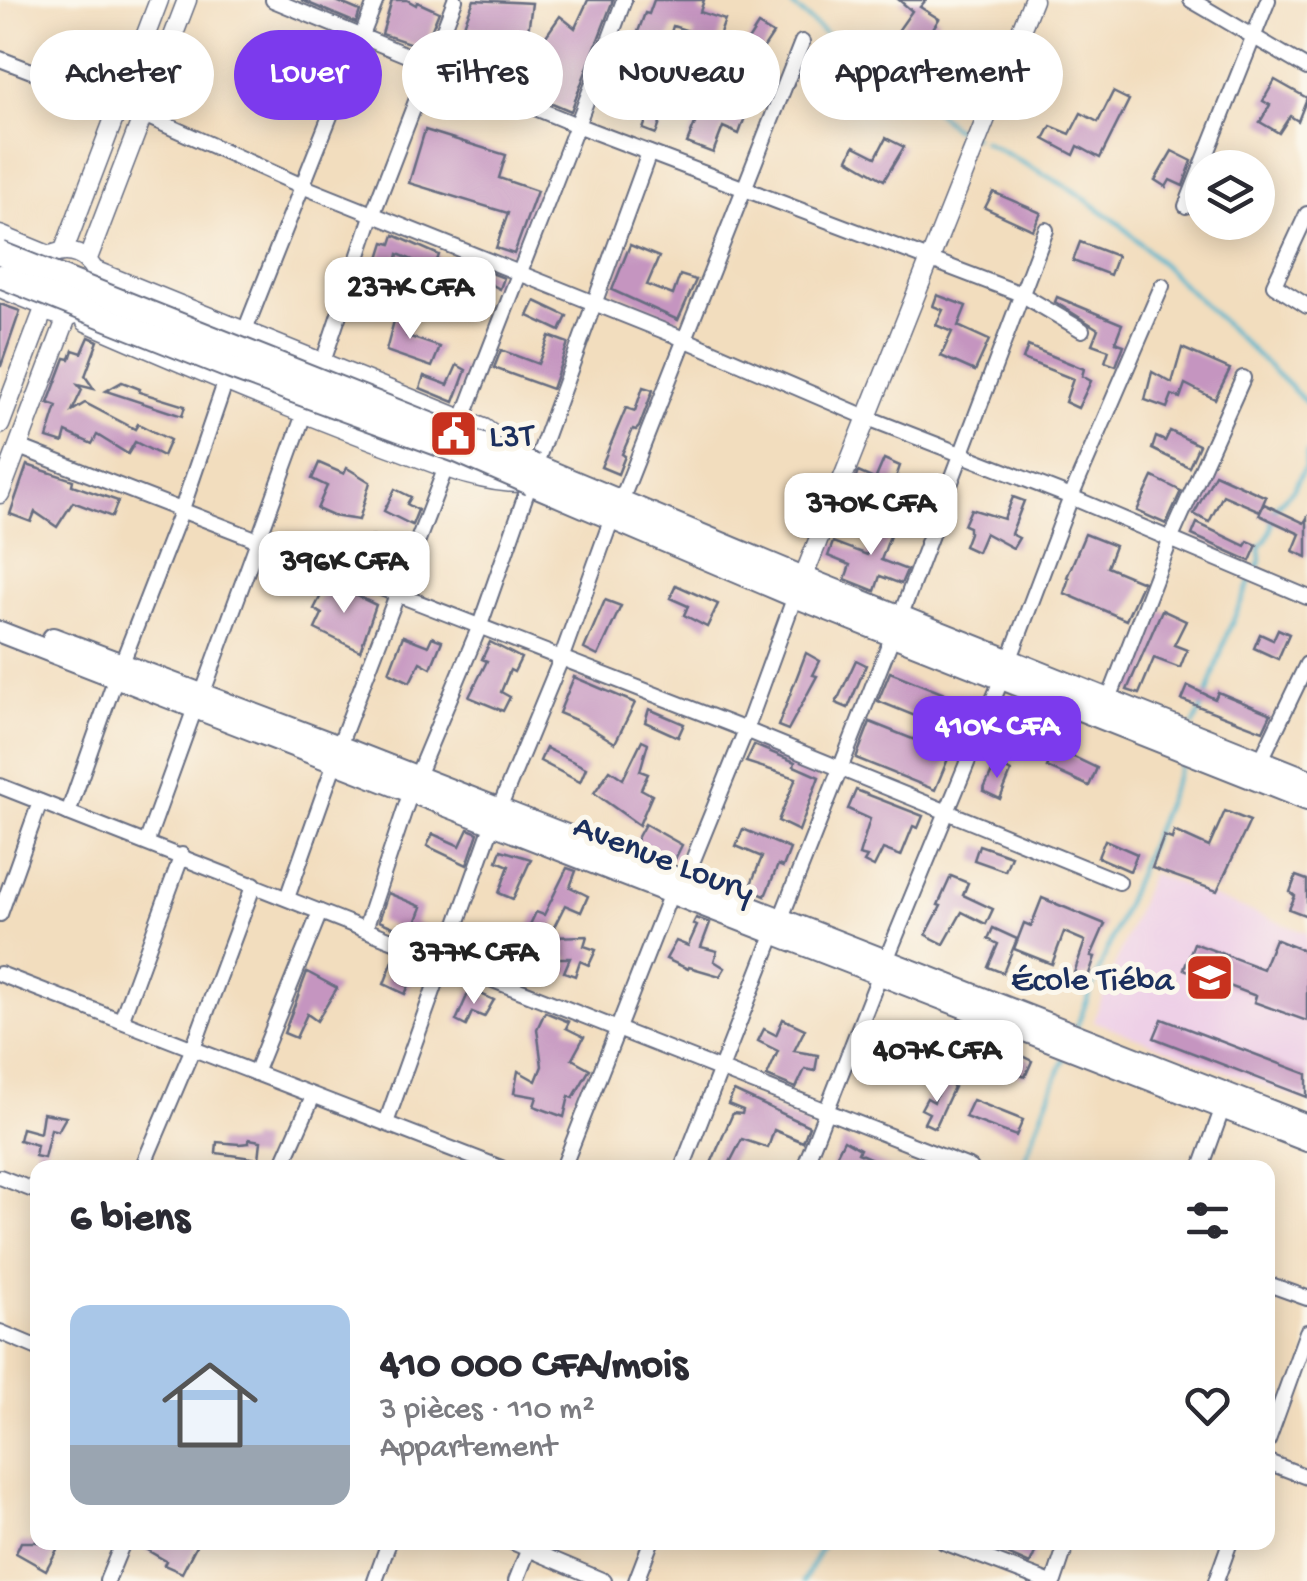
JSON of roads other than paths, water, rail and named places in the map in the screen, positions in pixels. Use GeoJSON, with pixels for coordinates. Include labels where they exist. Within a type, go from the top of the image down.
{"type":"FeatureCollection","features":[{"type":"Feature","properties":{"kind":"highway"},"geometry":{"type":"LineString","coordinates":[[0,253],[799,587],[1206,748],[1307,799]]}},
{"type":"Feature","properties":{"kind":"highway"},"geometry":{"type":"LineString","coordinates":[[0,276],[230,368],[460,452],[532,474]]}},
{"type":"Feature","properties":{"kind":"highway"},"geometry":{"type":"LineString","coordinates":[[1006,669],[1109,699],[1174,736]]}},
{"type":"Feature","properties":{"kind":"highway"},"geometry":{"type":"LineString","coordinates":[[1206,748],[1261,760],[1307,780]]}},
{"type":"Feature","properties":{"kind":"main road"},"geometry":{"type":"LineString","coordinates":[[148,30],[159,0]]}},
{"type":"Feature","properties":{"kind":"main road"},"geometry":{"type":"LineString","coordinates":[[176,30],[187,0]]}},
{"type":"Feature","properties":{"kind":"main road"},"geometry":{"type":"LineString","coordinates":[[799,587],[1033,0]]}},
{"type":"Feature","properties":{"kind":"main road"},"geometry":{"type":"LineString","coordinates":[[42,306],[34,294],[34,274],[58,253],[114,120]]}},
{"type":"Feature","properties":{"kind":"main road"},"geometry":{"type":"LineString","coordinates":[[0,494],[70,316],[94,301],[98,280],[91,265],[143,120]]}},
{"type":"Feature","properties":{"kind":"main road"},"geometry":{"type":"LineString","coordinates":[[0,235],[91,265],[244,333],[484,428],[532,474]]}},
{"type":"Feature","properties":{"kind":"main road"},"geometry":{"type":"LineString","coordinates":[[0,288],[304,414],[446,467],[495,484],[532,474]]}},
{"type":"Feature","properties":{"kind":"main road"},"geometry":{"type":"LineString","coordinates":[[0,425],[42,306]]}},
{"type":"Feature","properties":{"kind":"main road","name":"Avenue Loury"},"geometry":{"type":"LineString","coordinates":[[0,618],[119,670],[1070,1041],[1307,1141]]}},
{"type":"Feature","properties":{"kind":"main road","name":"Avenue Loury"},"geometry":{"type":"LineString","coordinates":[[0,632],[119,670]]}},
{"type":"Feature","properties":{"kind":"main road","name":"Avenue Loury"},"geometry":{"type":"LineString","coordinates":[[1070,1041],[1307,1125]]}},
{"type":"Feature","properties":{"kind":"street"},"geometry":{"type":"LineString","coordinates":[[273,0],[345,30]]}},
{"type":"Feature","properties":{"kind":"street"},"geometry":{"type":"LineString","coordinates":[[365,30],[376,0]]}},
{"type":"Feature","properties":{"kind":"street"},"geometry":{"type":"LineString","coordinates":[[443,30],[454,0]]}},
{"type":"Feature","properties":{"kind":"street"},"geometry":{"type":"LineString","coordinates":[[463,420],[624,0]]}},
{"type":"Feature","properties":{"kind":"street"},"geometry":{"type":"LineString","coordinates":[[1191,0],[1307,68]]}},
{"type":"Feature","properties":{"kind":"street"},"geometry":{"type":"LineString","coordinates":[[1209,150],[1268,0]]}},
{"type":"Feature","properties":{"kind":"street"},"geometry":{"type":"LineString","coordinates":[[386,1123],[496,816],[800,47]]}},
{"type":"Feature","properties":{"kind":"street"},"geometry":{"type":"LineString","coordinates":[[0,59],[30,70]]}},
{"type":"Feature","properties":{"kind":"street"},"geometry":{"type":"LineString","coordinates":[[153,120],[302,186],[684,339],[868,418],[1071,496],[1307,597]]}},
{"type":"Feature","properties":{"kind":"street"},"geometry":{"type":"LineString","coordinates":[[244,333],[329,120]]}},
{"type":"Feature","properties":{"kind":"street"},"geometry":{"type":"LineString","coordinates":[[322,362],[409,120]]}},
{"type":"Feature","properties":{"kind":"street"},"geometry":{"type":"LineString","coordinates":[[563,120],[1021,294],[1082,330]]}},
{"type":"Feature","properties":{"kind":"street"},"geometry":{"type":"LineString","coordinates":[[365,928],[414,784],[479,628],[649,153]]}},
{"type":"Feature","properties":{"kind":"street"},"geometry":{"type":"LineString","coordinates":[[1307,214],[1274,285],[1307,306]]}},
{"type":"Feature","properties":{"kind":"street"},"geometry":{"type":"LineString","coordinates":[[685,1160],[896,626],[1046,230]]}},
{"type":"Feature","properties":{"kind":"street"},"geometry":{"type":"LineString","coordinates":[[807,1160],[1006,669],[1071,496],[1162,286]]}},
{"type":"Feature","properties":{"kind":"street"},"geometry":{"type":"LineString","coordinates":[[1109,699],[1171,538],[1243,378]]}},
{"type":"Feature","properties":{"kind":"street"},"geometry":{"type":"LineString","coordinates":[[68,813],[182,509],[225,382]]}},
{"type":"Feature","properties":{"kind":"street"},"geometry":{"type":"LineString","coordinates":[[147,841],[304,414]]}},
{"type":"Feature","properties":{"kind":"street"},"geometry":{"type":"LineString","coordinates":[[18,446],[746,730],[1119,882]]}},
{"type":"Feature","properties":{"kind":"street"},"geometry":{"type":"LineString","coordinates":[[287,898],[446,467]]}},
{"type":"Feature","properties":{"kind":"street"},"geometry":{"type":"LineString","coordinates":[[566,1160],[746,730],[799,587]]}},
{"type":"Feature","properties":{"kind":"street"},"geometry":{"type":"LineString","coordinates":[[1261,760],[1307,664]]}},
{"type":"Feature","properties":{"kind":"street"},"geometry":{"type":"LineString","coordinates":[[0,786],[951,1160]]}},
{"type":"Feature","properties":{"kind":"street"},"geometry":{"type":"LineString","coordinates":[[0,914],[40,802]]}},
{"type":"Feature","properties":{"kind":"street"},"geometry":{"type":"LineString","coordinates":[[121,1021],[182,855]]}},
{"type":"Feature","properties":{"kind":"street"},"geometry":{"type":"LineString","coordinates":[[145,1160],[193,1048],[254,884]]}},
{"type":"Feature","properties":{"kind":"street"},"geometry":{"type":"LineString","coordinates":[[255,1073],[320,912]]}},
{"type":"Feature","properties":{"kind":"street"},"geometry":{"type":"LineString","coordinates":[[0,974],[481,1160]]}},
{"type":"Feature","properties":{"kind":"street"},"geometry":{"type":"LineString","coordinates":[[285,1160],[313,1096]]}},
{"type":"Feature","properties":{"kind":"street"},"geometry":{"type":"LineString","coordinates":[[1204,1160],[1223,1107]]}},
{"type":"Feature","properties":{"kind":"street"},"geometry":{"type":"LineString","coordinates":[[0,1177],[30,1189]]}},
{"type":"Feature","properties":{"kind":"street"},"geometry":{"type":"LineString","coordinates":[[1275,1287],[1307,1298]]}},
{"type":"Feature","properties":{"kind":"street"},"geometry":{"type":"LineString","coordinates":[[0,1332],[30,1345]]}},
{"type":"Feature","properties":{"kind":"street"},"geometry":{"type":"LineString","coordinates":[[1275,1421],[1307,1332]]}},
{"type":"Feature","properties":{"kind":"street"},"geometry":{"type":"LineString","coordinates":[[1275,1465],[1307,1478]]}},
{"type":"Feature","properties":{"kind":"street"},"geometry":{"type":"LineString","coordinates":[[107,1581],[120,1550]]}},
{"type":"Feature","properties":{"kind":"street"},"geometry":{"type":"LineString","coordinates":[[375,1581],[386,1550]]}},
{"type":"Feature","properties":{"kind":"street"},"geometry":{"type":"LineString","coordinates":[[516,1581],[528,1550]]}},
{"type":"Feature","properties":{"kind":"street"},"geometry":{"type":"LineString","coordinates":[[538,1550],[604,1581]]}},
{"type":"Feature","properties":{"kind":"street"},"geometry":{"type":"LineString","coordinates":[[636,1581],[649,1550]]}},
{"type":"Feature","properties":{"kind":"street"},"geometry":{"type":"LineString","coordinates":[[965,1550],[1046,1581]]}},
{"type":"Feature","properties":{"kind":"street"},"geometry":{"type":"LineString","coordinates":[[1054,1581],[1064,1550]]}},
{"type":"Feature","properties":{"kind":"street"},"geometry":{"type":"LineString","coordinates":[[1216,1581],[1227,1550]]}},
{"type":"Feature","properties":{"kind":"waterway"},"geometry":{"type":"LineString","coordinates":[[786,0],[856,60],[920,96],[951,126],[974,137]]}},
{"type":"Feature","properties":{"kind":"waterway"},"geometry":{"type":"LineString","coordinates":[[983,141],[1071,189],[1120,224],[1307,403]]}},
{"type":"Feature","properties":{"kind":"waterway"},"geometry":{"type":"LineString","coordinates":[[1272,510],[1293,490],[1305,467],[1307,452]]}},
{"type":"Feature","properties":{"kind":"waterway"},"geometry":{"type":"LineString","coordinates":[[1256,569],[1271,518]]}},
{"type":"Feature","properties":{"kind":"waterway"},"geometry":{"type":"LineString","coordinates":[[1206,698],[1227,634],[1252,577]]}},
{"type":"Feature","properties":{"kind":"waterway"},"geometry":{"type":"LineString","coordinates":[[1193,726],[1202,707]]}},
{"type":"Feature","properties":{"kind":"waterway"},"geometry":{"type":"LineString","coordinates":[[1076,1028],[1184,758]]}},
{"type":"Feature","properties":{"kind":"waterway"},"geometry":{"type":"LineString","coordinates":[[1024,1160],[1065,1056]]}},
{"type":"Feature","properties":{"kind":"waterway"},"geometry":{"type":"LineString","coordinates":[[804,1581],[820,1550]]}},
{"type":"Feature","properties":{"kind":"place","name":"L3T"},"geometry":{"type":"Point","coordinates":[454,433]}},
{"type":"Feature","properties":{"kind":"place","name":"École Tiéba"},"geometry":{"type":"Point","coordinates":[1209,977]}}]}
